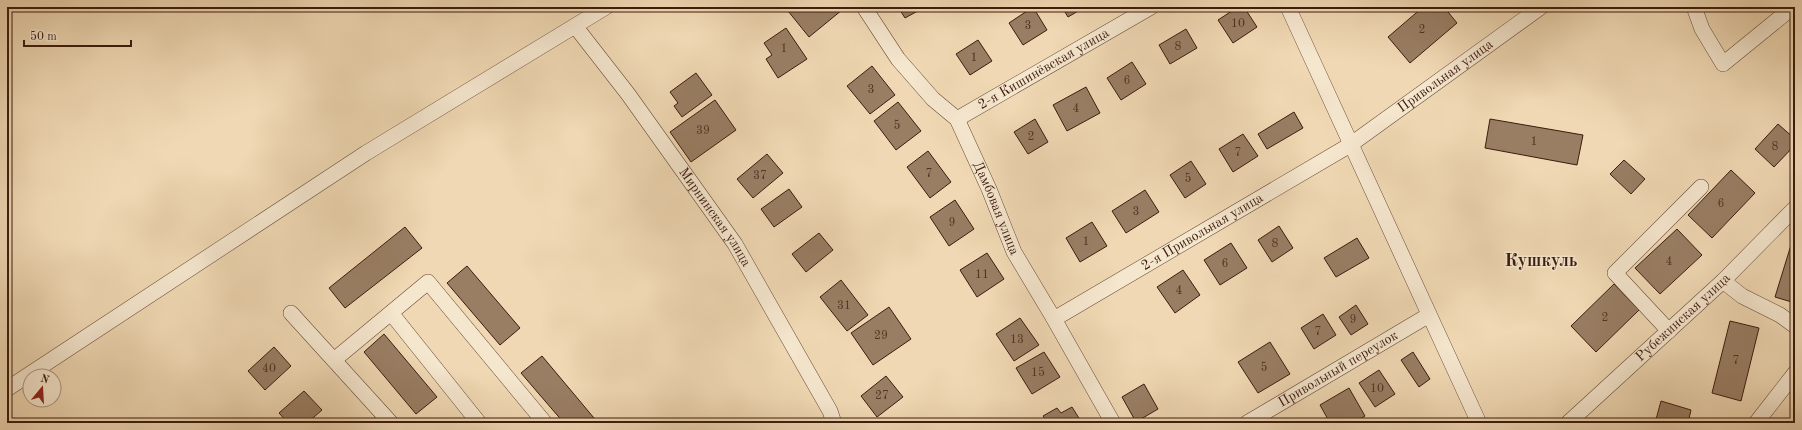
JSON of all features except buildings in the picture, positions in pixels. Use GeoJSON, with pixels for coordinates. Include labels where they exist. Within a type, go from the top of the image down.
{"type":"FeatureCollection","features":[{"type":"Feature","properties":{"kind":"street"},"geometry":{"type":"LineString","coordinates":[[7,389],[135,303],[366,153],[606,7]]}},
{"type":"Feature","properties":{"kind":"street","name":"Дамбовая улица"},"geometry":{"type":"LineString","coordinates":[[864,7],[898,59],[933,99],[957,119],[989,189],[1014,252],[1113,423]]}},
{"type":"Feature","properties":{"kind":"street","name":"2-я Кишинёвская улица"},"geometry":{"type":"LineString","coordinates":[[957,119],[1151,7]]}},
{"type":"Feature","properties":{"kind":"street"},"geometry":{"type":"LineString","coordinates":[[1288,7],[1350,145],[1479,423]]}},
{"type":"Feature","properties":{"kind":"street","name":"Привольная улица"},"geometry":{"type":"LineString","coordinates":[[1350,145],[1541,7]]}},
{"type":"Feature","properties":{"kind":"street"},"geometry":{"type":"LineString","coordinates":[[1694,7],[1702,30],[1723,64],[1793,7]]}},
{"type":"Feature","properties":{"kind":"street","name":"Мирнинская улица"},"geometry":{"type":"LineString","coordinates":[[575,26],[628,94],[735,244],[830,411],[834,423]]}},
{"type":"Feature","properties":{"kind":"street","name":"2-я Привольная улица"},"geometry":{"type":"LineString","coordinates":[[1054,319],[1350,145]]}},
{"type":"Feature","properties":{"kind":"street"},"geometry":{"type":"LineString","coordinates":[[1669,331],[1615,273],[1701,187]]}},
{"type":"Feature","properties":{"kind":"street","name":"Рубежинская улица"},"geometry":{"type":"LineString","coordinates":[[1568,423],[1723,281],[1795,208]]}},
{"type":"Feature","properties":{"kind":"street"},"geometry":{"type":"LineString","coordinates":[[1723,281],[1742,296],[1780,315],[1795,326]]}},
{"type":"Feature","properties":{"kind":"street"},"geometry":{"type":"LineString","coordinates":[[334,360],[428,282],[545,423]]}},
{"type":"Feature","properties":{"kind":"street"},"geometry":{"type":"LineString","coordinates":[[291,313],[391,423]]}},
{"type":"Feature","properties":{"kind":"street"},"geometry":{"type":"LineString","coordinates":[[391,313],[480,423]]}},
{"type":"Feature","properties":{"kind":"street","name":"Привольный переулок"},"geometry":{"type":"LineString","coordinates":[[1247,423],[1429,315]]}},
{"type":"Feature","properties":{"kind":"street"},"geometry":{"type":"LineString","coordinates":[[1756,423],[1795,372]]}},
{"type":"Feature","properties":{"kind":"district","name":"Кушкуль"},"geometry":{"type":"Point","coordinates":[1541,261]}}]}
